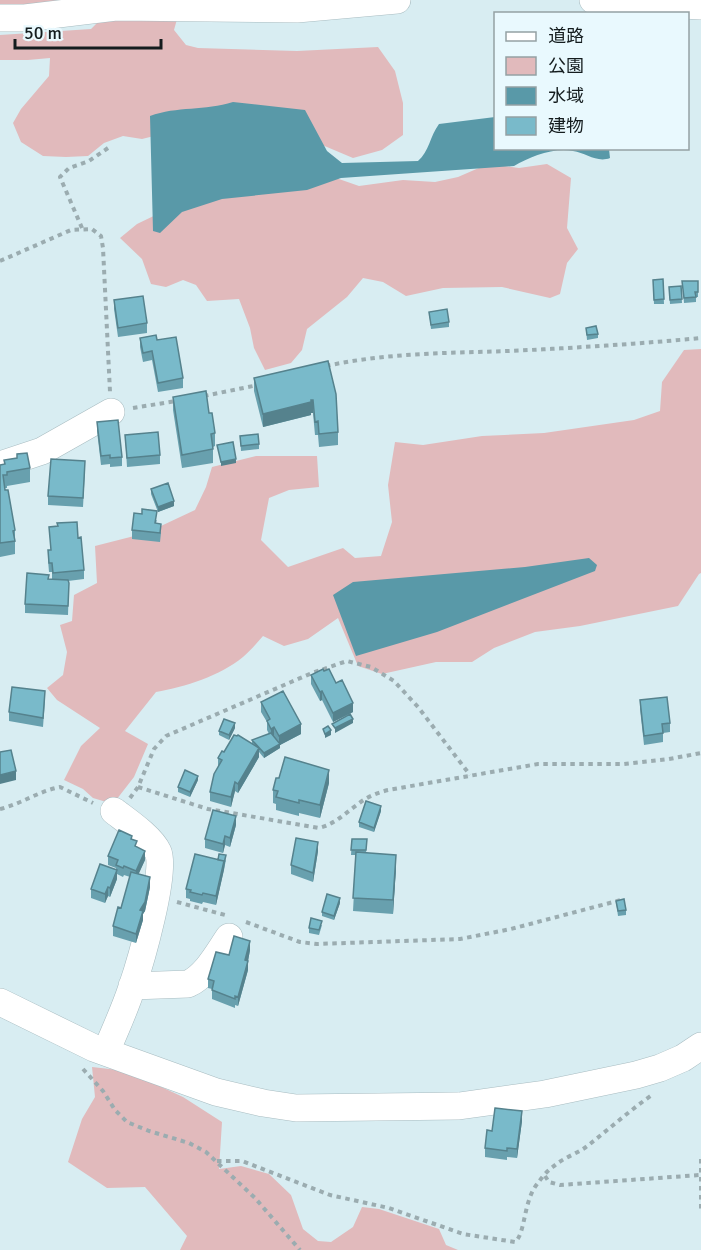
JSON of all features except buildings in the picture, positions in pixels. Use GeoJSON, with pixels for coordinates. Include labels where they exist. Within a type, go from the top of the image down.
{"type":"FeatureCollection","features":[{"type":"Feature","properties":{"kind":"street"},"geometry":{"type":"LineString","coordinates":[[0,18],[25,18],[116,7],[297,9],[397,0]]}},
{"type":"Feature","properties":{"kind":"street"},"geometry":{"type":"LineString","coordinates":[[593,0],[701,6]]}},
{"type":"Feature","properties":{"kind":"street"},"geometry":{"type":"LineString","coordinates":[[0,465],[42,451],[111,412]]}},
{"type":"Feature","properties":{"kind":"street"},"geometry":{"type":"LineString","coordinates":[[106,1052],[132,986],[160,881],[161,860],[157,849],[114,811]]}},
{"type":"Feature","properties":{"kind":"street"},"geometry":{"type":"LineString","coordinates":[[132,986],[188,984],[194,981],[205,971],[230,923]]}},
{"type":"Feature","properties":{"kind":"street"},"geometry":{"type":"LineString","coordinates":[[0,1002],[106,1052],[216,1092],[296,1108],[459,1106],[544,1094],[636,1075],[683,1058],[701,1046]]}},
{"type":"Feature","properties":{"kind":"path"},"geometry":{"type":"LineString","coordinates":[[82,228],[60,177],[69,168],[89,161],[108,148]]}},
{"type":"Feature","properties":{"kind":"path"},"geometry":{"type":"LineString","coordinates":[[0,261],[71,230],[92,229],[100,236],[103,248],[111,412],[178,400]]}},
{"type":"Feature","properties":{"kind":"path"},"geometry":{"type":"LineString","coordinates":[[321,367],[364,358],[701,338]]}},
{"type":"Feature","properties":{"kind":"path"},"geometry":{"type":"LineString","coordinates":[[200,397],[264,384]]}},
{"type":"Feature","properties":{"kind":"path"},"geometry":{"type":"LineString","coordinates":[[0,809],[21,803],[38,793],[60,787],[106,810],[114,811],[125,805],[138,787],[154,749],[166,736],[312,673],[347,661],[371,667],[394,681],[470,775]]}},
{"type":"Feature","properties":{"kind":"path"},"geometry":{"type":"LineString","coordinates":[[138,787],[208,809],[319,828],[331,825],[374,794],[388,790],[538,764],[624,764],[701,753]]}},
{"type":"Feature","properties":{"kind":"path"},"geometry":{"type":"LineString","coordinates":[[156,896],[230,923],[300,942],[317,944],[460,939],[511,929],[621,900]]}},
{"type":"Feature","properties":{"kind":"path"},"geometry":{"type":"LineString","coordinates":[[78,1064],[127,1122],[189,1143],[217,1161],[255,1198],[300,1250]]}},
{"type":"Feature","properties":{"kind":"path"},"geometry":{"type":"LineString","coordinates":[[217,1161],[242,1161],[330,1195],[389,1208],[463,1234],[515,1242],[520,1238],[524,1211],[537,1183],[556,1164],[585,1148],[627,1112],[660,1090],[664,1086],[667,1065]]}},
{"type":"Feature","properties":{"kind":"path"},"geometry":{"type":"LineString","coordinates":[[701,1159],[701,1210]]}},
{"type":"Feature","properties":{"kind":"path"},"geometry":{"type":"LineString","coordinates":[[545,1176],[549,1182],[560,1185],[700,1174]]}},
{"type":"Feature","properties":{"kind":"green space"},"geometry":{"type":"Polygon","coordinates":[[[0,0],[100,0],[0,10],[0,0]]]}},
{"type":"Feature","properties":{"kind":"green space"},"geometry":{"type":"Polygon","coordinates":[[[179,12],[174,30],[186,45],[198,48],[297,51],[378,47],[395,71],[403,103],[403,135],[382,150],[353,158],[308,139],[174,131],[142,139],[123,136],[104,143],[88,156],[43,156],[21,142],[13,123],[21,109],[49,76],[50,58],[0,60],[0,35],[91,29],[106,14],[179,12]]]}},
{"type":"Feature","properties":{"kind":"green space"},"geometry":{"type":"Polygon","coordinates":[[[488,164],[519,168],[547,164],[571,178],[567,228],[578,249],[567,263],[560,294],[550,298],[502,287],[443,288],[406,296],[383,282],[363,278],[347,297],[307,329],[302,350],[291,363],[265,370],[254,348],[250,328],[239,299],[207,301],[196,285],[183,280],[166,287],[151,284],[142,259],[120,238],[137,224],[164,211],[316,171],[359,186],[403,180],[435,182],[458,177],[488,164]]]}},
{"type":"Feature","properties":{"kind":"green space"},"geometry":{"type":"Polygon","coordinates":[[[701,349],[701,573],[678,606],[580,626],[535,632],[494,648],[472,662],[436,662],[382,674],[358,666],[338,618],[308,639],[284,646],[263,636],[243,657],[224,670],[190,684],[156,692],[125,731],[148,744],[134,777],[113,804],[93,798],[83,789],[64,780],[81,746],[100,728],[57,700],[47,688],[63,675],[67,652],[60,625],[72,621],[74,595],[97,583],[95,546],[146,533],[195,510],[212,467],[256,456],[317,456],[319,487],[289,490],[269,498],[261,540],[288,567],[343,548],[355,558],[381,556],[392,522],[388,485],[395,442],[423,445],[482,436],[544,433],[634,420],[660,411],[662,382],[684,350],[701,349]]]}},
{"type":"Feature","properties":{"kind":"green space"},"geometry":{"type":"Polygon","coordinates":[[[92,1067],[127,1071],[183,1097],[222,1122],[219,1169],[241,1166],[269,1174],[291,1195],[303,1229],[318,1241],[331,1242],[353,1227],[362,1207],[379,1209],[439,1229],[446,1245],[458,1250],[180,1250],[187,1236],[145,1187],[107,1188],[68,1162],[82,1119],[95,1097],[92,1067]]]}},
{"type":"Feature","properties":{"kind":"water"},"geometry":{"type":"Polygon","coordinates":[[[233,102],[305,110],[327,151],[342,163],[418,161],[425,153],[439,124],[494,117],[494,150],[558,150],[535,156],[514,166],[341,178],[307,190],[222,199],[182,212],[160,233],[153,231],[150,116],[170,111],[233,102]]]}},
{"type":"Feature","properties":{"kind":"water"},"geometry":{"type":"Polygon","coordinates":[[[566,150],[609,150],[610,158],[596,159],[566,150]]]}},
{"type":"Feature","properties":{"kind":"water"},"geometry":{"type":"Polygon","coordinates":[[[589,558],[597,565],[595,571],[437,632],[356,656],[333,595],[353,582],[525,567],[589,558]]]}}]}
